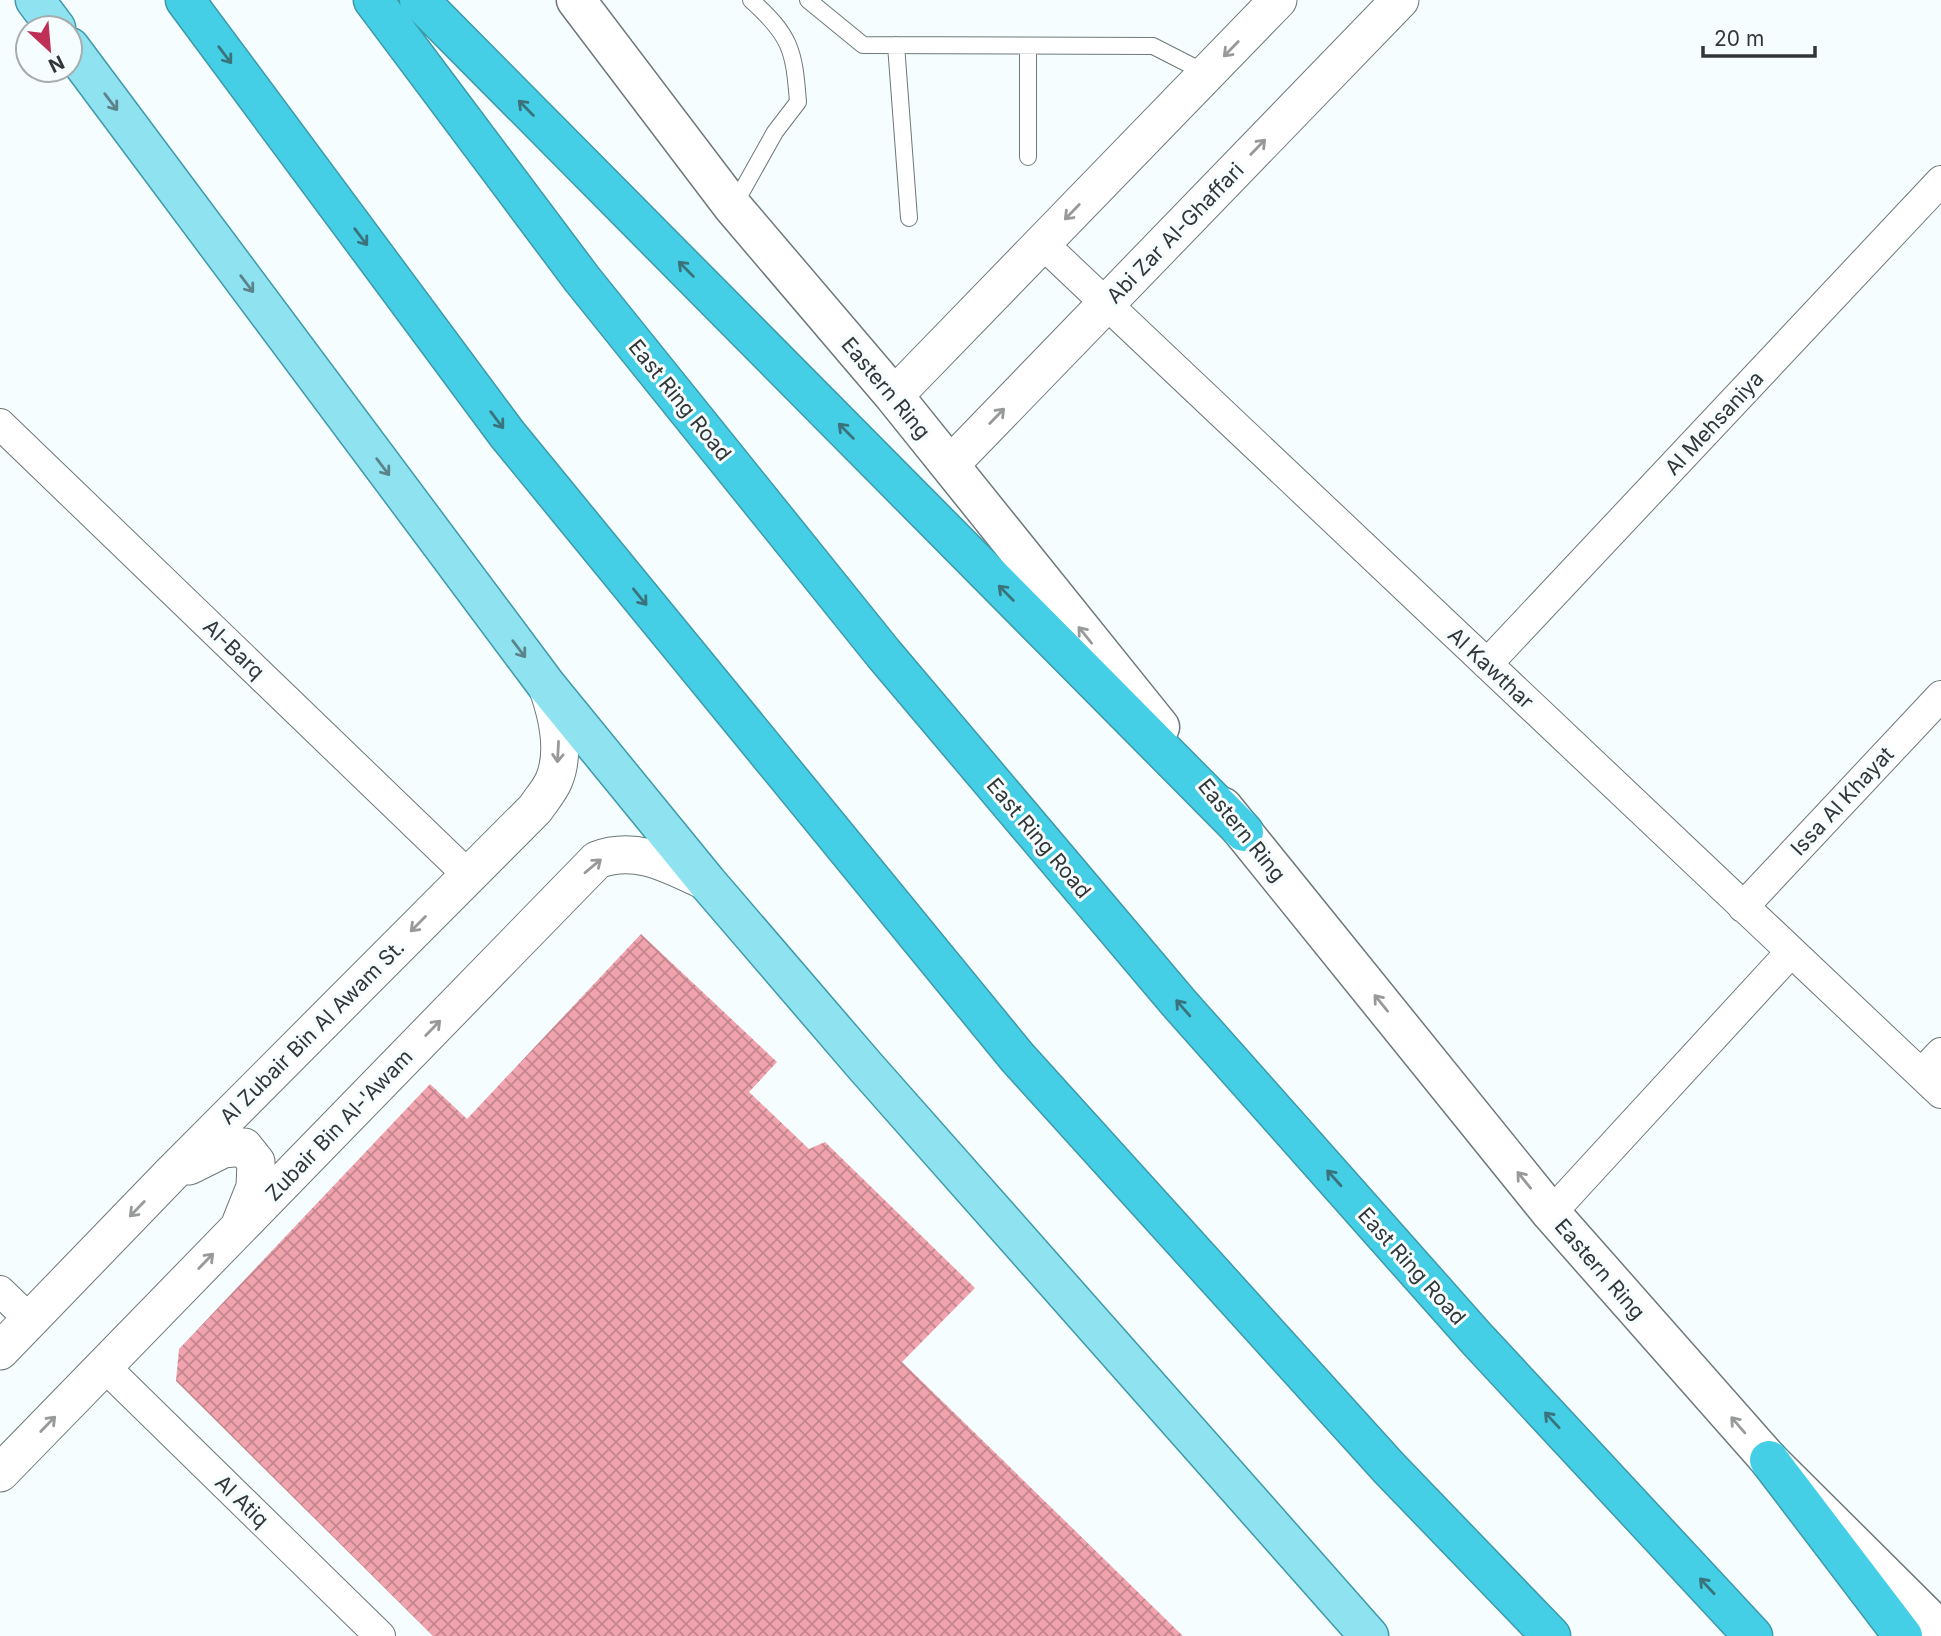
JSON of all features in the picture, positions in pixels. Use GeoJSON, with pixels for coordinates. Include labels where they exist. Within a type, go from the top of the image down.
{"type":"FeatureCollection","features":[{"type":"Feature","properties":{"kind":"highway"},"geometry":{"type":"LineString","coordinates":[[185,0],[507,434],[1017,1057],[1389,1468],[1551,1636]]}},
{"type":"Feature","properties":{"kind":"highway","name":"East Ring Road"},"geometry":{"type":"LineString","coordinates":[[373,0],[582,279],[883,653],[1169,992],[1477,1339],[1753,1636]]}},
{"type":"Feature","properties":{"kind":"highway"},"geometry":{"type":"LineString","coordinates":[[419,0],[1244,832]]}},
{"type":"Feature","properties":{"kind":"highway"},"geometry":{"type":"LineString","coordinates":[[1769,1460],[1903,1636]]}},
{"type":"Feature","properties":{"kind":"main road","name":"Eastern Ring"},"geometry":{"type":"LineString","coordinates":[[576,0],[733,207],[894,396],[1550,1213],[1769,1460],[1941,1630]]}},
{"type":"Feature","properties":{"kind":"main road"},"geometry":{"type":"LineString","coordinates":[[84,66],[547,686],[707,882],[865,1066],[1369,1636]]}},
{"type":"Feature","properties":{"kind":"street"},"geometry":{"type":"LineString","coordinates":[[894,396],[1278,0]]}},
{"type":"Feature","properties":{"kind":"street","name":"Abi Zar Al-Ghaffari"},"geometry":{"type":"LineString","coordinates":[[950,465],[1400,0]]}},
{"type":"Feature","properties":{"kind":"street","name":"Al Mehsaniya"},"geometry":{"type":"LineString","coordinates":[[1487,664],[1941,181]]}},
{"type":"Feature","properties":{"kind":"street","name":"Al Kawthar"},"geometry":{"type":"LineString","coordinates":[[1042,243],[1743,907],[1934,1074]]}},
{"type":"Feature","properties":{"kind":"street","name":"Al-Barq"},"geometry":{"type":"LineString","coordinates":[[0,424],[467,874]]}},
{"type":"Feature","properties":{"kind":"street","name":"Al Zubair Bin Al Awam St."},"geometry":{"type":"LineString","coordinates":[[0,1351],[467,874],[535,809],[554,781],[559,748],[557,714],[547,686]]}},
{"type":"Feature","properties":{"kind":"street","name":"Issa Al Khayat"},"geometry":{"type":"LineString","coordinates":[[1743,907],[1941,696]]}},
{"type":"Feature","properties":{"kind":"street","name":"Zubair Bin Al-'Awam"},"geometry":{"type":"LineString","coordinates":[[0,1473],[597,860],[613,854],[633,853],[659,860],[707,882]]}},
{"type":"Feature","properties":{"kind":"street"},"geometry":{"type":"LineString","coordinates":[[1550,1213],[1791,951]]}},
{"type":"Feature","properties":{"kind":"street"},"geometry":{"type":"LineString","coordinates":[[170,1175],[223,1149],[244,1147],[256,1162],[255,1187],[238,1229]]}},
{"type":"Feature","properties":{"kind":"street"},"geometry":{"type":"LineString","coordinates":[[0,1291],[30,1320]]}},
{"type":"Feature","properties":{"kind":"street","name":"Al Atiq"},"geometry":{"type":"LineString","coordinates":[[104,1366],[380,1636]]}},
{"type":"Feature","properties":{"kind":"lane"},"geometry":{"type":"LineString","coordinates":[[733,207],[775,132],[798,102],[795,56],[778,28],[751,0]]}},
{"type":"Feature","properties":{"kind":"lane"},"geometry":{"type":"LineString","coordinates":[[808,0],[863,46],[1153,46],[1198,69],[1204,78]]}},
{"type":"Feature","properties":{"kind":"lane"},"geometry":{"type":"LineString","coordinates":[[896,45],[909,218]]}},
{"type":"Feature","properties":{"kind":"lane"},"geometry":{"type":"LineString","coordinates":[[1028,46],[1028,157]]}},
{"type":"Feature","properties":{"kind":"building"},"geometry":{"type":"Polygon","coordinates":[[[641,934],[777,1062],[749,1092],[809,1149],[825,1142],[975,1288],[902,1362],[1183,1636],[433,1636],[176,1381],[179,1349],[430,1084],[467,1119],[641,934]]]}}]}
